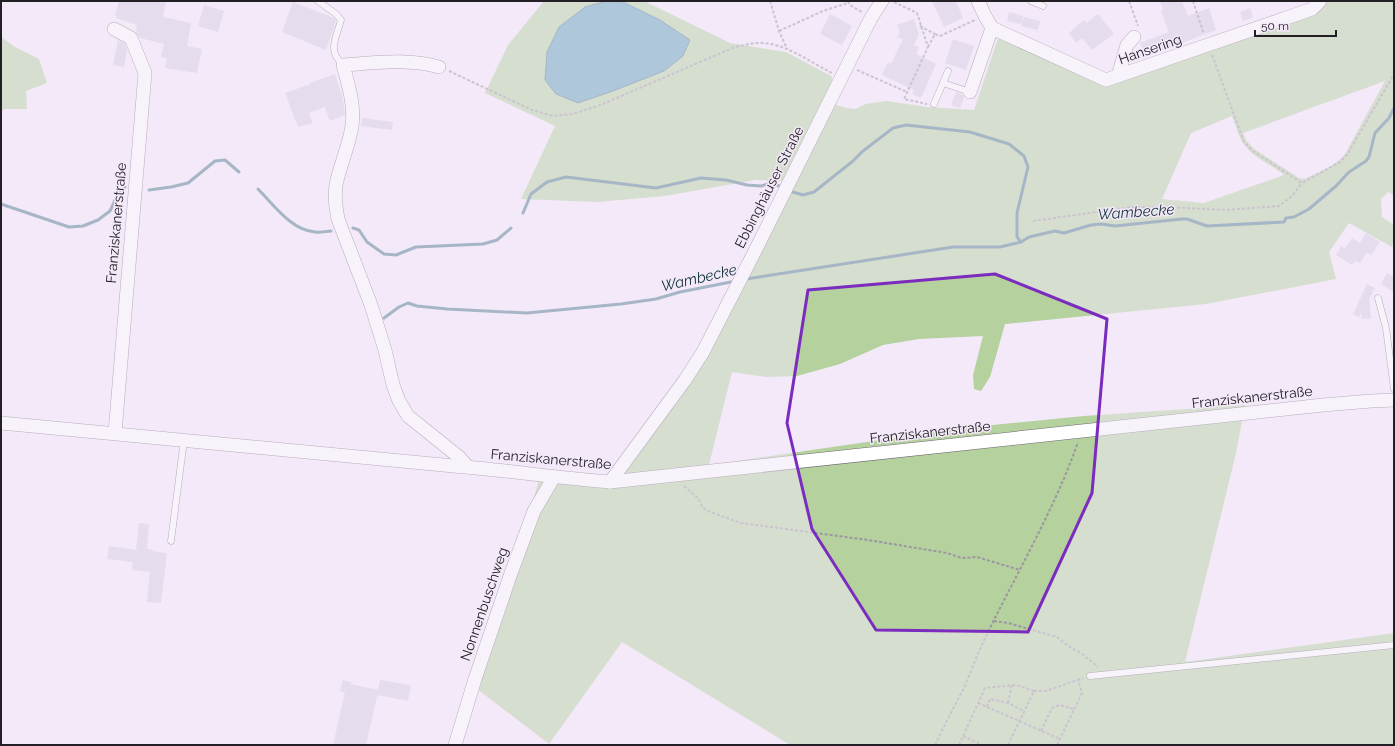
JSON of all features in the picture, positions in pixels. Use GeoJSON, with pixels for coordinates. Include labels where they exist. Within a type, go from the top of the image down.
{"type":"FeatureCollection","features":[{"type":"Feature","properties":{"kind":"street","name":"Ebbinghäuser Straße"},"geometry":{"type":"LineString","coordinates":[[610,482],[685,380],[703,352],[882,1]]}},
{"type":"Feature","properties":{"kind":"street"},"geometry":{"type":"LineString","coordinates":[[970,92],[992,28],[978,1]]}},
{"type":"Feature","properties":{"kind":"street","name":"Hansering"},"geometry":{"type":"LineString","coordinates":[[992,28],[1106,80],[1209,46],[1312,8],[1320,1]]}},
{"type":"Feature","properties":{"kind":"street","name":"Franziskanerstraße"},"geometry":{"type":"LineString","coordinates":[[114,29],[131,38],[145,73],[115,433]]}},
{"type":"Feature","properties":{"kind":"street"},"geometry":{"type":"LineString","coordinates":[[1118,76],[1127,46],[1134,37]]}},
{"type":"Feature","properties":{"kind":"street"},"geometry":{"type":"LineString","coordinates":[[439,66],[424,62],[409,61],[343,65],[352,105],[352,124],[349,144],[336,185],[335,205],[338,219],[371,305],[385,350],[393,385],[399,401],[408,416],[459,457],[468,467]]}},
{"type":"Feature","properties":{"kind":"street","name":"Franziskanerstraße"},"geometry":{"type":"LineString","coordinates":[[1,423],[468,467],[610,482],[1323,405],[1394,400]]}},
{"type":"Feature","properties":{"kind":"street","name":"Nonnenbuschweg"},"geometry":{"type":"LineString","coordinates":[[455,745],[475,679],[534,511],[554,477]]}},
{"type":"Feature","properties":{"kind":"lane"},"geometry":{"type":"LineString","coordinates":[[318,1],[336,14],[341,20],[334,46],[334,52],[337,59],[343,65]]}},
{"type":"Feature","properties":{"kind":"lane"},"geometry":{"type":"LineString","coordinates":[[1031,1],[1043,6]]}},
{"type":"Feature","properties":{"kind":"lane"},"geometry":{"type":"LineString","coordinates":[[934,104],[948,71]]}},
{"type":"Feature","properties":{"kind":"lane"},"geometry":{"type":"LineString","coordinates":[[943,83],[970,92]]}},
{"type":"Feature","properties":{"kind":"lane"},"geometry":{"type":"LineString","coordinates":[[1378,298],[1386,328],[1394,389]]}},
{"type":"Feature","properties":{"kind":"lane"},"geometry":{"type":"LineString","coordinates":[[171,542],[184,440]]}},
{"type":"Feature","properties":{"kind":"lane"},"geometry":{"type":"LineString","coordinates":[[1090,676],[1394,645]]}},
{"type":"Feature","properties":{"kind":"path"},"geometry":{"type":"LineString","coordinates":[[770,1],[779,31],[787,49]]}},
{"type":"Feature","properties":{"kind":"path"},"geometry":{"type":"LineString","coordinates":[[893,1],[917,13],[928,47]]}},
{"type":"Feature","properties":{"kind":"path"},"geometry":{"type":"LineString","coordinates":[[1130,1],[1139,30],[1134,37]]}},
{"type":"Feature","properties":{"kind":"path"},"geometry":{"type":"LineString","coordinates":[[1192,1],[1244,142],[1253,151],[1302,183]]}},
{"type":"Feature","properties":{"kind":"path"},"geometry":{"type":"LineString","coordinates":[[779,31],[823,11],[848,2],[872,18]]}},
{"type":"Feature","properties":{"kind":"path"},"geometry":{"type":"LineString","coordinates":[[920,26],[940,36],[985,16]]}},
{"type":"Feature","properties":{"kind":"path"},"geometry":{"type":"LineString","coordinates":[[934,104],[925,104],[904,99],[935,34]]}},
{"type":"Feature","properties":{"kind":"path"},"geometry":{"type":"LineString","coordinates":[[439,66],[532,110],[553,116],[572,114],[598,106],[735,47],[756,43],[787,49],[845,72],[907,92]]}},
{"type":"Feature","properties":{"kind":"path"},"geometry":{"type":"LineString","coordinates":[[1033,221],[1132,207],[1225,210],[1279,206],[1292,196],[1302,183],[1340,162],[1346,155],[1394,74]]}},
{"type":"Feature","properties":{"kind":"path"},"geometry":{"type":"LineString","coordinates":[[935,745],[1070,464],[1081,432]]}},
{"type":"Feature","properties":{"kind":"path"},"geometry":{"type":"LineString","coordinates":[[672,475],[698,498],[703,508],[741,523],[868,540],[947,553],[962,558],[977,557],[1020,570]]}},
{"type":"Feature","properties":{"kind":"path"},"geometry":{"type":"LineString","coordinates":[[994,621],[1008,623],[1057,637],[1068,646],[1081,653],[1106,674]]}},
{"type":"Feature","properties":{"kind":"path"},"geometry":{"type":"LineString","coordinates":[[959,745],[985,688],[1016,685],[1034,691],[1046,691],[1090,676]]}},
{"type":"Feature","properties":{"kind":"path"},"geometry":{"type":"LineString","coordinates":[[1057,745],[1082,693],[1078,680]]}},
{"type":"Feature","properties":{"kind":"path"},"geometry":{"type":"LineString","coordinates":[[1008,703],[1012,685]]}},
{"type":"Feature","properties":{"kind":"path"},"geometry":{"type":"LineString","coordinates":[[1008,745],[1034,691]]}},
{"type":"Feature","properties":{"kind":"path"},"geometry":{"type":"LineString","coordinates":[[987,707],[990,698],[1008,703],[1024,711]]}},
{"type":"Feature","properties":{"kind":"path"},"geometry":{"type":"LineString","coordinates":[[978,703],[1060,739]]}},
{"type":"Feature","properties":{"kind":"path"},"geometry":{"type":"LineString","coordinates":[[1041,731],[1049,711],[1056,705],[1064,705],[1074,709]]}},
{"type":"Feature","properties":{"kind":"path"},"geometry":{"type":"LineString","coordinates":[[963,736],[983,745]]}},
{"type":"Feature","properties":{"kind":"highlighted area"},"geometry":{"type":"Polygon","coordinates":[[[995,274],[1107,319],[1092,493],[1028,632],[876,630],[812,529],[787,423],[808,290],[995,274]]]}},
{"type":"Feature","properties":{"kind":"green space"},"geometry":{"type":"Polygon","coordinates":[[[544,1],[606,1],[585,7],[613,91],[664,71],[683,56],[690,41],[660,20],[621,1],[644,1],[730,43],[786,52],[831,76],[834,83],[827,102],[846,108],[855,109],[866,104],[887,101],[927,107],[974,110],[998,38],[1108,86],[1313,14],[1325,6],[1328,1],[1394,1],[1394,195],[1388,192],[1381,199],[1382,217],[1394,225],[1394,239],[1392,247],[1349,223],[1329,252],[1336,279],[1206,304],[1005,324],[990,377],[981,391],[974,389],[973,375],[983,336],[919,339],[883,345],[840,364],[797,376],[766,377],[732,372],[709,465],[963,428],[1084,416],[1245,405],[1236,453],[1185,662],[1394,633],[1394,745],[790,745],[622,642],[549,744],[468,682],[475,658],[527,521],[539,480],[608,476],[694,361],[786,181],[755,180],[665,196],[597,202],[521,199],[555,126],[485,93],[508,45],[544,1]],[[1385,81],[1243,133],[1246,140],[1254,149],[1299,178],[1307,178],[1332,165],[1345,154],[1385,81]],[[1232,116],[1191,133],[1162,199],[1204,203],[1284,175],[1254,155],[1246,147],[1232,116]]]}},
{"type":"Feature","properties":{"kind":"green space"},"geometry":{"type":"Polygon","coordinates":[[[1,37],[15,47],[39,59],[47,83],[26,91],[27,109],[5,109],[1,111],[1,37]]]}},
{"type":"Feature","properties":{"kind":"water"},"geometry":{"type":"Polygon","coordinates":[[[606,1],[621,1],[660,20],[690,40],[683,56],[664,71],[578,103],[556,94],[545,80],[547,52],[559,27],[585,7],[606,1]]]}},
{"type":"Feature","properties":{"kind":"building"},"geometry":{"type":"Polygon","coordinates":[[[119,1],[166,1],[163,17],[191,23],[187,46],[202,49],[197,73],[165,68],[167,58],[161,57],[164,44],[140,38],[136,32],[137,25],[116,18],[117,16],[115,15],[119,1]]]}},
{"type":"Feature","properties":{"kind":"building"},"geometry":{"type":"Polygon","coordinates":[[[932,1],[956,1],[963,18],[944,27],[932,1]]]}},
{"type":"Feature","properties":{"kind":"building"},"geometry":{"type":"Polygon","coordinates":[[[1160,1],[1182,1],[1188,16],[1209,8],[1216,30],[1145,57],[1140,43],[1169,32],[1161,11],[1163,10],[1160,1]]]}},
{"type":"Feature","properties":{"kind":"building"},"geometry":{"type":"Polygon","coordinates":[[[293,2],[334,18],[336,21],[326,50],[282,32],[293,2]]]}},
{"type":"Feature","properties":{"kind":"building"},"geometry":{"type":"Polygon","coordinates":[[[204,5],[224,11],[218,32],[198,26],[204,5]]]}},
{"type":"Feature","properties":{"kind":"building"},"geometry":{"type":"Polygon","coordinates":[[[1250,8],[1253,17],[1243,21],[1240,12],[1250,8]]]}},
{"type":"Feature","properties":{"kind":"building"},"geometry":{"type":"Polygon","coordinates":[[[1009,12],[1023,16],[1021,24],[1007,21],[1009,12]]]}},
{"type":"Feature","properties":{"kind":"building"},"geometry":{"type":"Polygon","coordinates":[[[830,14],[852,26],[842,45],[820,34],[830,14]]]}},
{"type":"Feature","properties":{"kind":"building"},"geometry":{"type":"Polygon","coordinates":[[[1098,14],[1114,34],[1092,50],[1082,38],[1076,43],[1069,33],[1084,20],[1087,23],[1098,14]]]}},
{"type":"Feature","properties":{"kind":"building"},"geometry":{"type":"Polygon","coordinates":[[[1024,17],[1040,21],[1038,30],[1021,26],[1024,17]]]}},
{"type":"Feature","properties":{"kind":"building"},"geometry":{"type":"Polygon","coordinates":[[[914,19],[919,34],[914,45],[919,47],[916,54],[936,64],[921,98],[912,94],[914,90],[882,75],[888,62],[891,64],[903,39],[897,37],[900,32],[897,25],[914,19]]]}},
{"type":"Feature","properties":{"kind":"building"},"geometry":{"type":"Polygon","coordinates":[[[953,39],[974,46],[966,70],[945,63],[953,39]]]}},
{"type":"Feature","properties":{"kind":"building"},"geometry":{"type":"Polygon","coordinates":[[[118,40],[125,44],[127,50],[124,67],[113,65],[118,40]]]}},
{"type":"Feature","properties":{"kind":"building"},"geometry":{"type":"Polygon","coordinates":[[[335,74],[343,99],[345,115],[330,121],[325,107],[309,113],[313,123],[298,127],[285,93],[335,74]]]}},
{"type":"Feature","properties":{"kind":"building"},"geometry":{"type":"Polygon","coordinates":[[[956,92],[962,94],[964,97],[960,108],[951,105],[956,92]]]}},
{"type":"Feature","properties":{"kind":"building"},"geometry":{"type":"Polygon","coordinates":[[[362,118],[393,122],[392,130],[361,126],[362,118]]]}},
{"type":"Feature","properties":{"kind":"building"},"geometry":{"type":"Polygon","coordinates":[[[1366,233],[1380,242],[1371,255],[1367,252],[1360,263],[1355,261],[1352,265],[1336,255],[1341,246],[1345,248],[1352,238],[1360,243],[1366,233]]]}},
{"type":"Feature","properties":{"kind":"building"},"geometry":{"type":"Polygon","coordinates":[[[1387,273],[1394,277],[1394,292],[1381,284],[1387,273]]]}},
{"type":"Feature","properties":{"kind":"building"},"geometry":{"type":"Polygon","coordinates":[[[1367,284],[1375,288],[1369,299],[1371,318],[1362,319],[1361,313],[1359,317],[1353,314],[1367,284]]]}},
{"type":"Feature","properties":{"kind":"building"},"geometry":{"type":"Polygon","coordinates":[[[139,523],[149,524],[147,549],[167,553],[161,603],[147,602],[150,572],[132,570],[133,562],[107,559],[109,546],[136,550],[139,523]]]}},
{"type":"Feature","properties":{"kind":"building"},"geometry":{"type":"Polygon","coordinates":[[[343,680],[351,682],[351,684],[378,690],[380,680],[411,685],[408,701],[377,695],[366,745],[333,745],[345,692],[340,691],[343,680]]]}},
{"type":"Feature","properties":{"kind":"waterway","name":"Wambecke"},"geometry":{"type":"LineString","coordinates":[[746,279],[953,247],[1000,247],[1021,242],[1029,237],[1055,231],[1064,233],[1091,225],[1101,224],[1115,226],[1182,219],[1187,219],[1207,226],[1284,222],[1286,218],[1294,217],[1309,209],[1336,186],[1349,172],[1366,161],[1369,157],[1375,133],[1389,118],[1394,108]]}},
{"type":"Feature","properties":{"kind":"waterway","name":"Wambecke"},"geometry":{"type":"LineString","coordinates":[[789,191],[803,195],[814,192],[893,128],[906,125],[970,132],[1009,144],[1024,156],[1028,167],[1017,213],[1017,237],[1021,242]]}},
{"type":"Feature","properties":{"kind":"waterway","name":"Wambecke"},"geometry":{"type":"LineString","coordinates":[[149,190],[188,183],[215,161],[225,160],[239,172]]}},
{"type":"Feature","properties":{"kind":"waterway","name":"Wambecke"},"geometry":{"type":"LineString","coordinates":[[523,213],[531,194],[547,182],[566,177],[656,188],[701,178],[726,180],[747,185],[761,186],[771,183],[782,187]]}},
{"type":"Feature","properties":{"kind":"waterway","name":"Wambecke"},"geometry":{"type":"LineString","coordinates":[[1,204],[69,227],[83,226],[98,220],[110,211],[117,196],[125,187]]}},
{"type":"Feature","properties":{"kind":"waterway","name":"Wambecke"},"geometry":{"type":"LineString","coordinates":[[258,189],[284,216],[298,227],[315,232],[331,231]]}},
{"type":"Feature","properties":{"kind":"waterway","name":"Wambecke"},"geometry":{"type":"LineString","coordinates":[[353,228],[359,230],[367,242],[384,254],[396,255],[416,247],[483,244],[497,240],[511,228]]}},
{"type":"Feature","properties":{"kind":"waterway","name":"Wambecke"},"geometry":{"type":"LineString","coordinates":[[384,318],[399,307],[408,303],[417,306],[447,309],[527,313],[656,299],[680,292],[736,281]]}}]}
